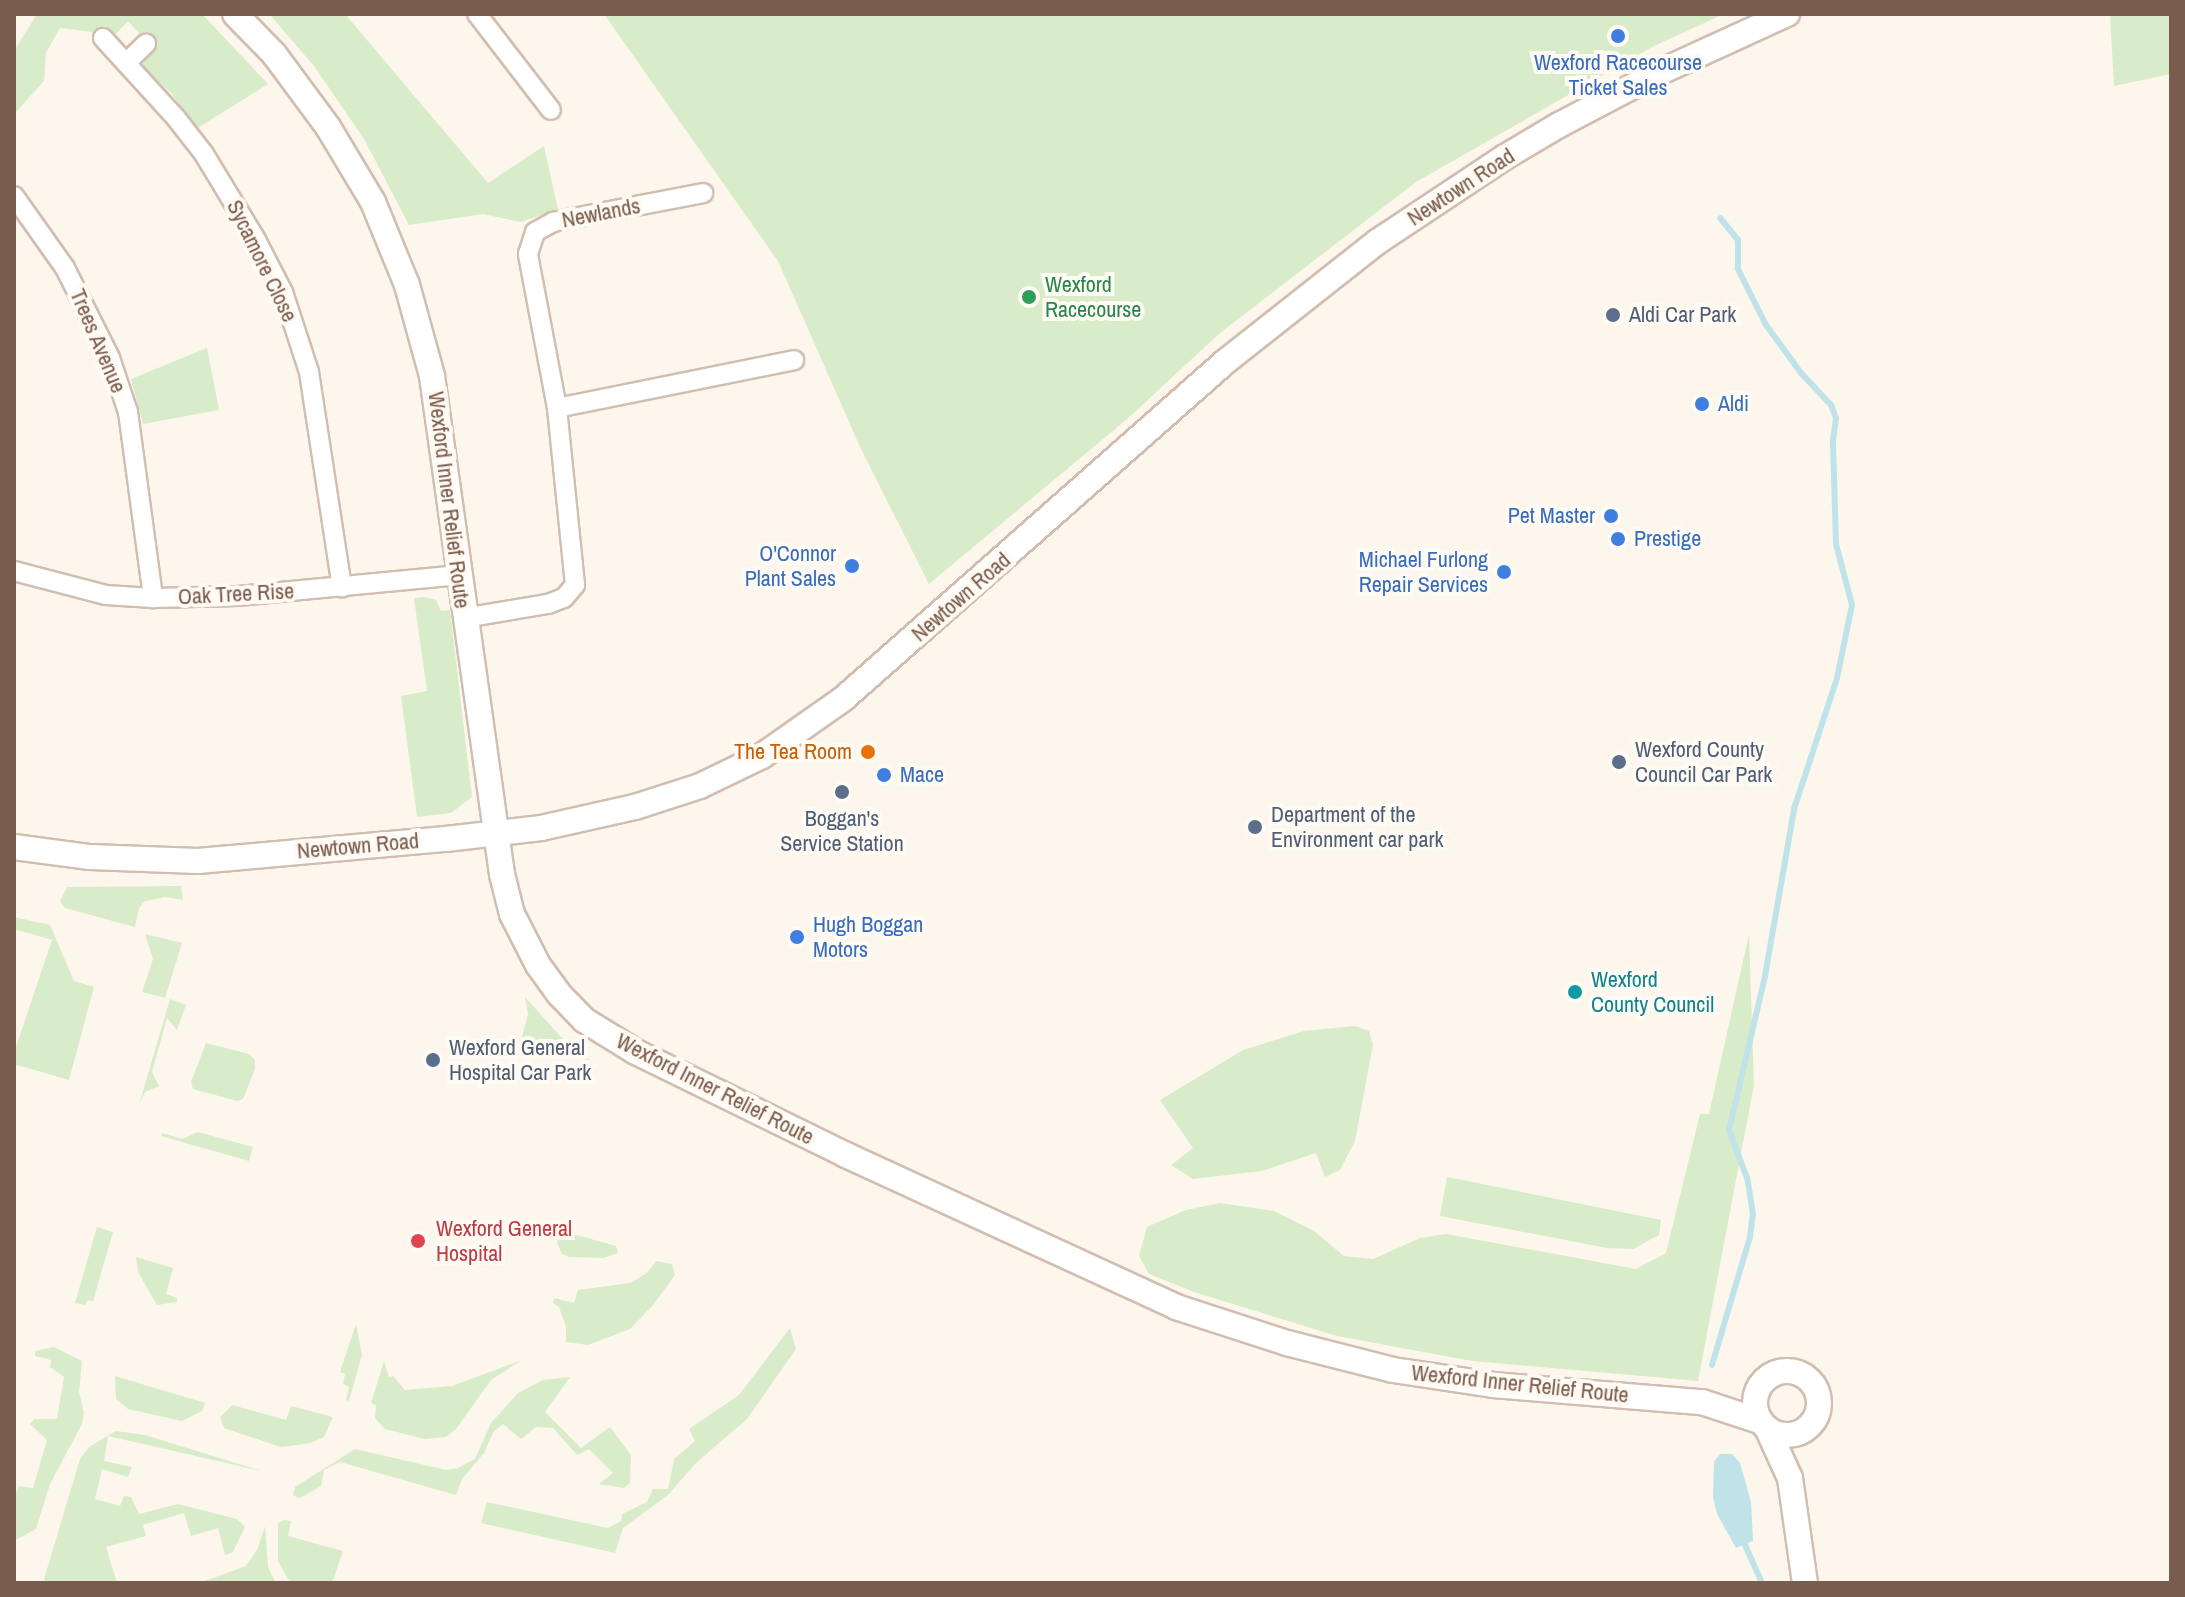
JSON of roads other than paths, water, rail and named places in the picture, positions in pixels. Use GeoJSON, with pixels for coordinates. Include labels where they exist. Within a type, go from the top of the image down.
{"type":"FeatureCollection","features":[{"type":"Feature","properties":{"kind":"street","name":"Wexford Inner Relief Route"},"geometry":{"type":"LineString","coordinates":[[235,14],[274,54],[328,127],[373,202],[392,243],[432,376],[495,834],[512,914],[525,941],[559,994],[584,1020],[636,1052],[846,1155],[1176,1307],[1287,1343],[1436,1377],[1702,1402],[1763,1425]]}},
{"type":"Feature","properties":{"kind":"street"},"geometry":{"type":"LineString","coordinates":[[477,14],[551,110]]}},
{"type":"Feature","properties":{"kind":"street","name":"Newtown Road"},"geometry":{"type":"LineString","coordinates":[[14,847],[90,857],[198,861],[541,828],[635,807],[700,786],[762,756],[843,699],[1225,362],[1377,242],[1505,157],[1580,114],[1787,14]]}},
{"type":"Feature","properties":{"kind":"street","name":"Sycamore Close"},"geometry":{"type":"LineString","coordinates":[[103,38],[204,154],[283,292],[309,372],[342,587]]}},
{"type":"Feature","properties":{"kind":"street"},"geometry":{"type":"LineString","coordinates":[[126,63],[146,44]]}},
{"type":"Feature","properties":{"kind":"street","name":"Newlands"},"geometry":{"type":"LineString","coordinates":[[464,618],[548,604],[564,598],[575,585],[557,408],[528,254],[535,232],[553,222],[703,193]]}},
{"type":"Feature","properties":{"kind":"street","name":"Trees Avenue"},"geometry":{"type":"LineString","coordinates":[[14,196],[65,268],[110,358],[128,412],[153,598]]}},
{"type":"Feature","properties":{"kind":"street"},"geometry":{"type":"LineString","coordinates":[[557,408],[794,360]]}},
{"type":"Feature","properties":{"kind":"street","name":"Oak Tree Rise"},"geometry":{"type":"LineString","coordinates":[[14,571],[106,595],[153,598],[238,596],[460,575]]}},
{"type":"Feature","properties":{"kind":"street"},"geometry":{"type":"LineString","coordinates":[[1763,1425],[1792,1435],[1804,1431],[1813,1422],[1819,1397],[1805,1376],[1781,1371],[1760,1384],[1754,1396],[1763,1425],[1790,1478],[1805,1583]]}},
{"type":"Feature","properties":{"kind":"street","name":"Wexford Inner Relief Route"},"geometry":{"type":"LineString","coordinates":[[1702,1402],[1760,1384]]}},
{"type":"Feature","properties":{"kind":"street"},"geometry":{"type":"LineString","coordinates":[[1790,1478],[1804,1431]]}},
{"type":"Feature","properties":{"kind":"water"},"geometry":{"type":"Polygon","coordinates":[[[1720,1454],[1732,1454],[1740,1463],[1751,1502],[1753,1541],[1736,1548],[1717,1514],[1713,1497],[1714,1462],[1720,1454]]]}},
{"type":"Feature","properties":{"kind":"waterway"},"geometry":{"type":"LineString","coordinates":[[1712,1365],[1750,1237],[1753,1214],[1747,1178],[1729,1130],[1765,976],[1794,809],[1837,678],[1852,605],[1836,544],[1833,440],[1836,418],[1831,405],[1801,373],[1766,325],[1738,269],[1738,240],[1720,218]]}},
{"type":"Feature","properties":{"kind":"waterway"},"geometry":{"type":"LineString","coordinates":[[1745,1545],[1762,1583]]}},
{"type":"Feature","properties":{"kind":"place","name":"Wexford Racecourse Ticket Sales"},"geometry":{"type":"Point","coordinates":[1618,36]}},
{"type":"Feature","properties":{"kind":"place","name":"Wexford Racecourse"},"geometry":{"type":"Point","coordinates":[1029,297]}},
{"type":"Feature","properties":{"kind":"place","name":"Aldi Car Park"},"geometry":{"type":"Point","coordinates":[1613,315]}},
{"type":"Feature","properties":{"kind":"place","name":"Aldi"},"geometry":{"type":"Point","coordinates":[1702,404]}},
{"type":"Feature","properties":{"kind":"place","name":"Pet Master"},"geometry":{"type":"Point","coordinates":[1611,516]}},
{"type":"Feature","properties":{"kind":"place","name":"Prestige"},"geometry":{"type":"Point","coordinates":[1618,539]}},
{"type":"Feature","properties":{"kind":"place","name":"O'Connor Plant Sales"},"geometry":{"type":"Point","coordinates":[852,566]}},
{"type":"Feature","properties":{"kind":"place","name":"Michael Furlong Repair Services"},"geometry":{"type":"Point","coordinates":[1504,572]}},
{"type":"Feature","properties":{"kind":"place","name":"The Tea Room"},"geometry":{"type":"Point","coordinates":[868,752]}},
{"type":"Feature","properties":{"kind":"place","name":"Wexford County Council Car Park"},"geometry":{"type":"Point","coordinates":[1619,762]}},
{"type":"Feature","properties":{"kind":"place","name":"Mace"},"geometry":{"type":"Point","coordinates":[884,775]}},
{"type":"Feature","properties":{"kind":"place","name":"Boggan's Service Station"},"geometry":{"type":"Point","coordinates":[842,792]}},
{"type":"Feature","properties":{"kind":"place","name":"Department of the Environment car park"},"geometry":{"type":"Point","coordinates":[1255,827]}},
{"type":"Feature","properties":{"kind":"place","name":"Hugh Boggan Motors"},"geometry":{"type":"Point","coordinates":[797,937]}},
{"type":"Feature","properties":{"kind":"place","name":"Wexford County Council"},"geometry":{"type":"Point","coordinates":[1575,992]}},
{"type":"Feature","properties":{"kind":"place","name":"Wexford General Hospital Car Park"},"geometry":{"type":"Point","coordinates":[433,1060]}},
{"type":"Feature","properties":{"kind":"place","name":"Wexford General Hospital"},"geometry":{"type":"Point","coordinates":[418,1241]}}]}
